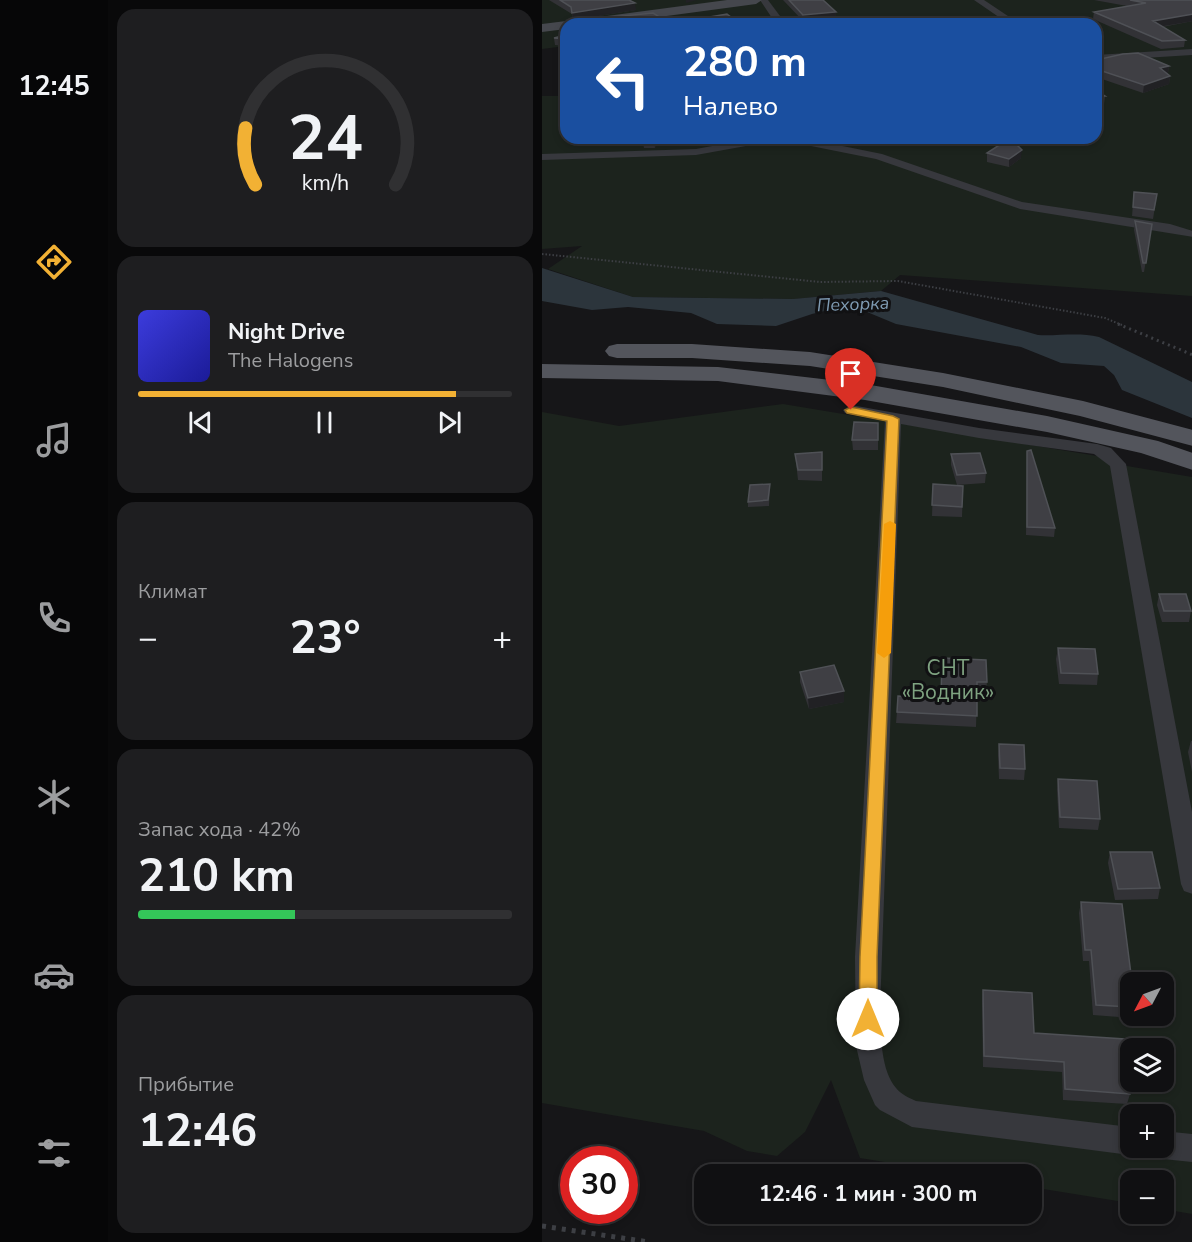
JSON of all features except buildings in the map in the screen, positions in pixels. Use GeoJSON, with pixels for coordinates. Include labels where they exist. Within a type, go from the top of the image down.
{"type":"FeatureCollection","features":[{"type":"Feature","properties":{"kind":"main road"},"geometry":{"type":"LineString","coordinates":[[626,18],[756,0]]}},
{"type":"Feature","properties":{"kind":"main road"},"geometry":{"type":"LineString","coordinates":[[542,28],[560,26]]}},
{"type":"Feature","properties":{"kind":"main road"},"geometry":{"type":"LineString","coordinates":[[542,352],[692,351],[810,359],[966,385],[1083,409],[1193,438]]}},
{"type":"Feature","properties":{"kind":"main road"},"geometry":{"type":"LineString","coordinates":[[542,371],[718,374],[865,392],[1047,424],[1150,447],[1193,462]]}},
{"type":"Feature","properties":{"kind":"street"},"geometry":{"type":"LineString","coordinates":[[764,0],[778,18]]}},
{"type":"Feature","properties":{"kind":"street"},"geometry":{"type":"LineString","coordinates":[[978,0],[1006,18]]}},
{"type":"Feature","properties":{"kind":"street"},"geometry":{"type":"LineString","coordinates":[[1102,58],[1193,52]]}},
{"type":"Feature","properties":{"kind":"street"},"geometry":{"type":"LineString","coordinates":[[542,157],[696,152],[740,144]]}},
{"type":"Feature","properties":{"kind":"street"},"geometry":{"type":"LineString","coordinates":[[817,144],[878,156],[1020,205],[1170,228],[1190,234]]}},
{"type":"Feature","properties":{"kind":"street"},"geometry":{"type":"LineString","coordinates":[[851,410],[893,419],[1097,449],[1105,452],[1118,464],[1193,884]]}},
{"type":"Feature","properties":{"kind":"street"},"geometry":{"type":"LineString","coordinates":[[893,419],[868,957],[871,1063],[886,1098],[912,1114],[1120,1140]]}},
{"type":"Feature","properties":{"kind":"street"},"geometry":{"type":"LineString","coordinates":[[1174,1146],[1193,1148]]}},
{"type":"Feature","properties":{"kind":"path"},"geometry":{"type":"LineString","coordinates":[[542,254],[820,282],[898,281],[1104,318],[1139,335],[1193,355]]}},
{"type":"Feature","properties":{"kind":"path"},"geometry":{"type":"LineString","coordinates":[[542,1226],[649,1242]]}},
{"type":"Feature","properties":{"kind":"green space"},"geometry":{"type":"Polygon","coordinates":[[[542,0],[1192,0],[1192,296],[900,275],[881,291],[794,299],[633,297],[548,269],[582,246],[542,249],[542,96],[560,96],[560,144],[1102,144],[1102,18],[560,18],[560,47],[542,49],[542,0]]]}},
{"type":"Feature","properties":{"kind":"green space","name":"СНТ «Водник»"},"geometry":{"type":"Polygon","coordinates":[[[783,404],[1097,456],[1127,466],[1192,477],[1192,1214],[1174,1211],[1174,1170],[1120,1170],[1120,1201],[1042,1189],[1042,1164],[897,1164],[860,1158],[831,1080],[805,1132],[777,1156],[747,1151],[704,1131],[542,1103],[542,412],[619,426],[783,404]]]}},
{"type":"Feature","properties":{"kind":"water","name":"Пехорка"},"geometry":{"type":"Polygon","coordinates":[[[542,268],[633,297],[793,299],[881,291],[1038,335],[1076,334],[1099,337],[1192,382],[1192,418],[1122,390],[1114,375],[1104,366],[1061,363],[1021,347],[896,324],[855,307],[841,307],[776,326],[717,324],[691,313],[628,307],[592,310],[542,301],[542,268]]]}},
{"type":"Feature","properties":{"kind":"slow traffic"},"geometry":{"type":"LineString","coordinates":[[884,653],[890,524]]}},
{"type":"Feature","properties":{"kind":"route"},"geometry":{"type":"LineString","coordinates":[[851,410],[893,419],[892,482],[868,957],[868,1019]]}}]}
